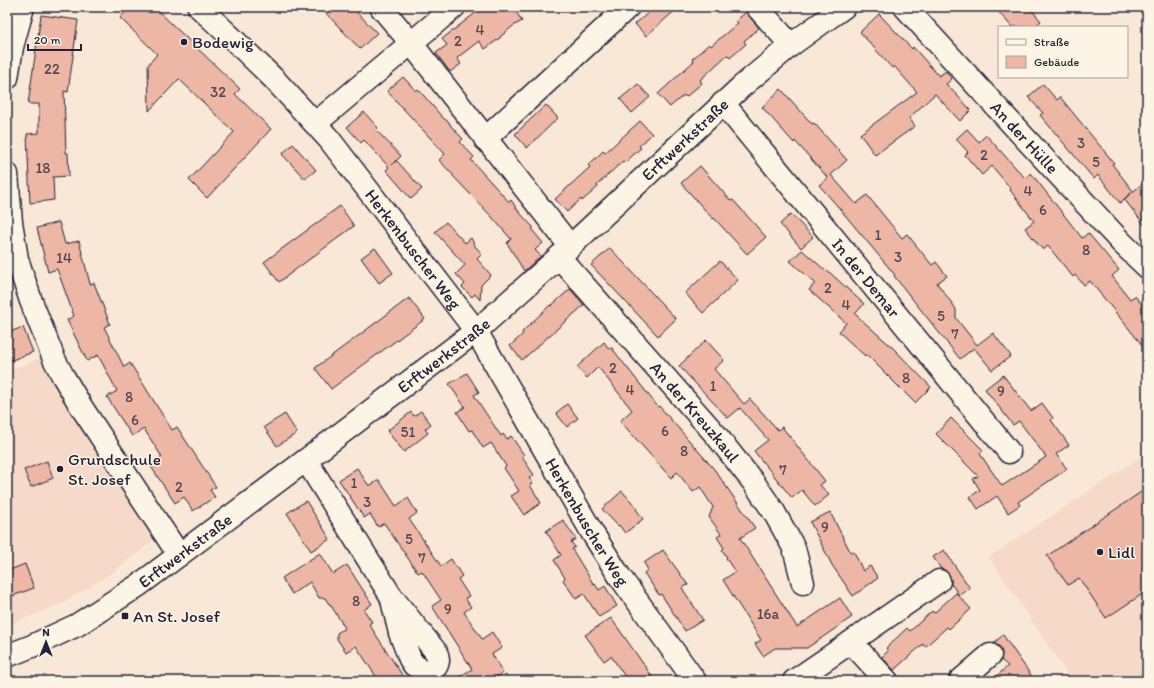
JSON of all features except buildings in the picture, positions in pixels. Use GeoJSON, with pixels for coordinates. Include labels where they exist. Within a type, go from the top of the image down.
{"type":"FeatureCollection","features":[{"type":"Feature","properties":{"kind":"street"},"geometry":{"type":"LineString","coordinates":[[7,78],[15,32],[23,7]]}},
{"type":"Feature","properties":{"kind":"street","name":"Herkenbuscher Weg"},"geometry":{"type":"LineString","coordinates":[[199,7],[248,53],[329,138],[476,331],[592,534],[632,595],[695,681]]}},
{"type":"Feature","properties":{"kind":"street"},"geometry":{"type":"LineString","coordinates":[[381,7],[485,138],[564,252]]}},
{"type":"Feature","properties":{"kind":"street"},"geometry":{"type":"LineString","coordinates":[[316,123],[454,7]]}},
{"type":"Feature","properties":{"kind":"street"},"geometry":{"type":"LineString","coordinates":[[485,138],[628,7]]}},
{"type":"Feature","properties":{"kind":"street"},"geometry":{"type":"LineString","coordinates":[[757,7],[791,45]]}},
{"type":"Feature","properties":{"kind":"street","name":"Erftwerkstraße"},"geometry":{"type":"LineString","coordinates":[[7,656],[32,646],[77,624],[139,585],[476,331],[564,252],[758,72],[813,28],[844,7]]}},
{"type":"Feature","properties":{"kind":"street","name":"An der Hülle"},"geometry":{"type":"LineString","coordinates":[[905,7],[1122,243],[1147,267]]}},
{"type":"Feature","properties":{"kind":"street","name":"In der Demar"},"geometry":{"type":"LineString","coordinates":[[723,103],[1009,452]]}},
{"type":"Feature","properties":{"kind":"street"},"geometry":{"type":"LineString","coordinates":[[7,174],[11,222],[12,260],[54,359],[63,376],[179,555]]}},
{"type":"Feature","properties":{"kind":"street","name":"An der Kreuzkaul"},"geometry":{"type":"LineString","coordinates":[[564,252],[750,477],[785,529],[794,548],[803,583]]}},
{"type":"Feature","properties":{"kind":"street"},"geometry":{"type":"LineString","coordinates":[[306,460],[391,596]]}},
{"type":"Feature","properties":{"kind":"street"},"geometry":{"type":"LineString","coordinates":[[794,681],[939,581]]}},
{"type":"Feature","properties":{"kind":"street"},"geometry":{"type":"LineString","coordinates":[[851,642],[887,681]]}},
{"type":"Feature","properties":{"kind":"street"},"geometry":{"type":"LineString","coordinates":[[960,681],[990,655]]}},
{"type":"Feature","properties":{"kind":"shaded area","name":"Grundschule St. Josef"},"geometry":{"type":"Polygon","coordinates":[[[44,357],[157,538],[109,575],[63,603],[7,626],[7,371],[44,357]]]}},
{"type":"Feature","properties":{"kind":"shaded area"},"geometry":{"type":"Polygon","coordinates":[[[1147,453],[1147,681],[1072,681],[989,557],[1147,453]]]}},
{"type":"Feature","properties":{"kind":"place","name":"Bodewig"},"geometry":{"type":"Point","coordinates":[184,42]}},
{"type":"Feature","properties":{"kind":"place","name":"Grundschule St. Josef"},"geometry":{"type":"Point","coordinates":[60,469]}},
{"type":"Feature","properties":{"kind":"place","name":"Lidl"},"geometry":{"type":"Point","coordinates":[1100,552]}},
{"type":"Feature","properties":{"kind":"place","name":"An St. Josef"},"geometry":{"type":"Point","coordinates":[125,616]}}]}
